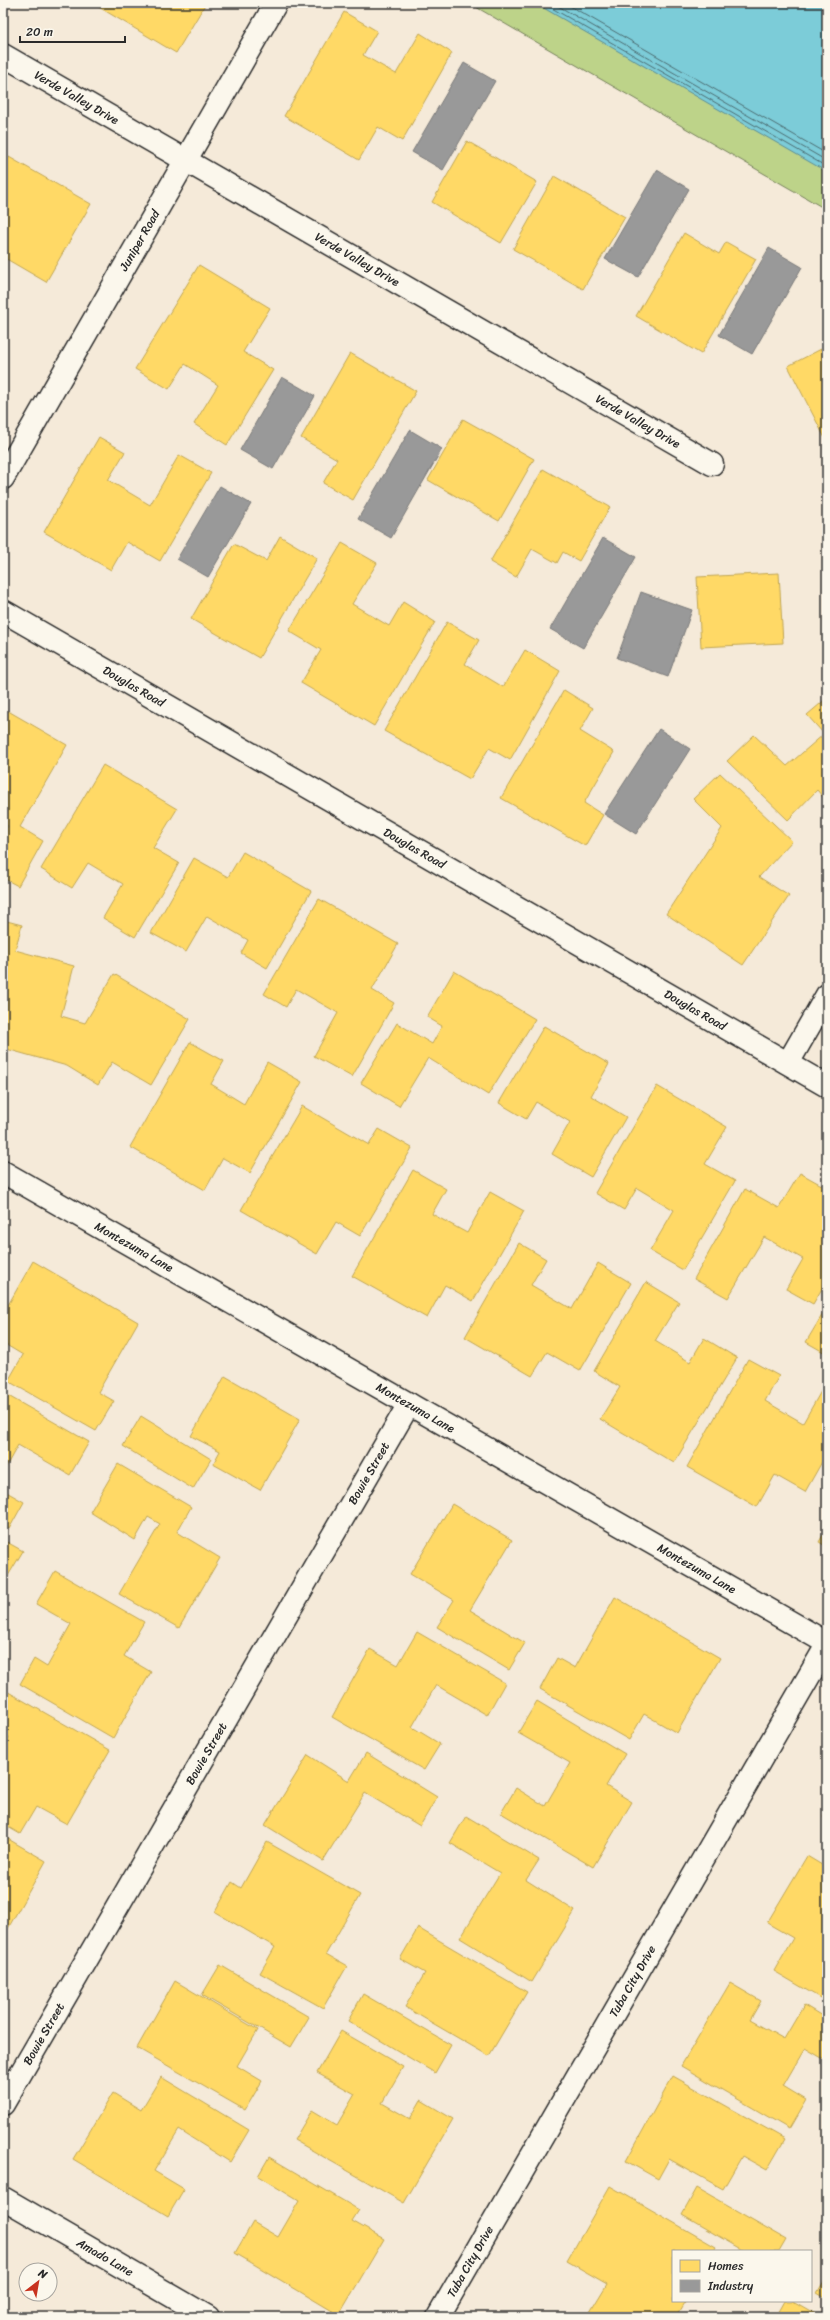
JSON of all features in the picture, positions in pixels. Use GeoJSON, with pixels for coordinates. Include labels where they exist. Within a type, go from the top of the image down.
{"type":"FeatureCollection","features":[{"type":"Feature","properties":{"kind":"street","name":"Juniper Road"},"geometry":{"type":"LineString","coordinates":[[3,478],[276,3]]}},
{"type":"Feature","properties":{"kind":"street","name":"Verde Valley Drive"},"geometry":{"type":"LineString","coordinates":[[3,55],[712,464]]}},
{"type":"Feature","properties":{"kind":"street","name":"Douglas Road"},"geometry":{"type":"LineString","coordinates":[[3,611],[827,1086]]}},
{"type":"Feature","properties":{"kind":"street"},"geometry":{"type":"LineString","coordinates":[[788,1063],[827,995]]}},
{"type":"Feature","properties":{"kind":"street","name":"Montezuma Lane"},"geometry":{"type":"LineString","coordinates":[[3,1172],[827,1644]]}},
{"type":"Feature","properties":{"kind":"street","name":"Bowie Street"},"geometry":{"type":"LineString","coordinates":[[3,2104],[409,1404]]}},
{"type":"Feature","properties":{"kind":"street","name":"Tuba City Drive"},"geometry":{"type":"LineString","coordinates":[[438,2317],[827,1644]]}},
{"type":"Feature","properties":{"kind":"street","name":"Amado Lane"},"geometry":{"type":"LineString","coordinates":[[3,2198],[208,2317]]}},
{"type":"Feature","properties":{"kind":"green space"},"geometry":{"type":"Polygon","coordinates":[[[469,3],[827,3],[827,210],[469,3]]]}},
{"type":"Feature","properties":{"kind":"water"},"geometry":{"type":"Polygon","coordinates":[[[535,3],[827,3],[827,172],[535,3]]]}},
{"type":"Feature","properties":{"kind":"building: Homes"},"geometry":{"type":"Polygon","coordinates":[[[98,3],[206,3],[176,53],[97,6],[98,3]]]}},
{"type":"Feature","properties":{"kind":"building: Homes"},"geometry":{"type":"Polygon","coordinates":[[[344,12],[377,31],[363,55],[396,74],[420,33],[452,53],[402,141],[378,127],[359,160],[284,116],[344,12]]]}},
{"type":"Feature","properties":{"kind":"building: Homes"},"geometry":{"type":"Polygon","coordinates":[[[467,141],[537,182],[501,243],[432,202],[467,141]]]}},
{"type":"Feature","properties":{"kind":"building: Homes"},"geometry":{"type":"Polygon","coordinates":[[[9,157],[91,204],[46,282],[3,257],[3,167],[9,157]]]}},
{"type":"Feature","properties":{"kind":"building: Homes"},"geometry":{"type":"Polygon","coordinates":[[[554,176],[625,217],[583,289],[513,249],[554,176]]]}},
{"type":"Feature","properties":{"kind":"building: Homes"},"geometry":{"type":"Polygon","coordinates":[[[684,233],[719,254],[726,242],[756,259],[701,354],[636,316],[684,233]]]}},
{"type":"Feature","properties":{"kind":"building: Homes"},"geometry":{"type":"Polygon","coordinates":[[[199,265],[270,308],[243,352],[273,370],[227,445],[194,424],[218,385],[185,364],[169,389],[135,369],[199,265]]]}},
{"type":"Feature","properties":{"kind":"building: Homes"},"geometry":{"type":"Polygon","coordinates":[[[827,346],[827,442],[788,366],[827,346]]]}},
{"type":"Feature","properties":{"kind":"building: Homes"},"geometry":{"type":"Polygon","coordinates":[[[350,353],[416,391],[353,500],[323,483],[337,459],[301,438],[350,353]]]}},
{"type":"Feature","properties":{"kind":"building: Homes"},"geometry":{"type":"Polygon","coordinates":[[[463,419],[534,459],[499,521],[428,480],[463,419]]]}},
{"type":"Feature","properties":{"kind":"building: Homes"},"geometry":{"type":"Polygon","coordinates":[[[99,437],[125,452],[108,480],[150,505],[179,455],[211,473],[160,561],[127,542],[111,570],[44,532],[99,437]]]}},
{"type":"Feature","properties":{"kind":"building: Homes"},"geometry":{"type":"Polygon","coordinates":[[[543,469],[610,507],[579,561],[563,552],[557,563],[532,549],[516,577],[490,562],[543,469]]]}},
{"type":"Feature","properties":{"kind":"building: Homes"},"geometry":{"type":"Polygon","coordinates":[[[280,536],[317,558],[259,658],[191,619],[234,544],[266,561],[280,536]]]}},
{"type":"Feature","properties":{"kind":"building: Homes"},"geometry":{"type":"Polygon","coordinates":[[[342,543],[377,563],[352,604],[389,626],[403,602],[435,622],[374,726],[301,683],[321,650],[289,631],[342,543]]]}},
{"type":"Feature","properties":{"kind":"building: Homes"},"geometry":{"type":"Polygon","coordinates":[[[779,573],[783,643],[701,647],[697,577],[779,573]]]}},
{"type":"Feature","properties":{"kind":"building: Homes"},"geometry":{"type":"Polygon","coordinates":[[[447,622],[479,640],[465,664],[503,687],[525,650],[560,671],[510,760],[489,748],[470,779],[384,731],[447,622]]]}},
{"type":"Feature","properties":{"kind":"building: Homes"},"geometry":{"type":"Polygon","coordinates":[[[564,690],[593,708],[580,731],[614,752],[584,803],[603,815],[585,846],[501,798],[564,690]]]}},
{"type":"Feature","properties":{"kind":"building: Homes"},"geometry":{"type":"Polygon","coordinates":[[[827,698],[827,802],[817,790],[788,820],[727,761],[754,735],[787,766],[824,734],[807,715],[827,698]]]}},
{"type":"Feature","properties":{"kind":"building: Homes"},"geometry":{"type":"Polygon","coordinates":[[[3,708],[67,745],[20,827],[43,841],[18,886],[3,878],[3,834],[8,826],[3,823],[3,708]]]}},
{"type":"Feature","properties":{"kind":"building: Homes"},"geometry":{"type":"Polygon","coordinates":[[[103,765],[177,809],[153,848],[179,863],[135,937],[103,918],[123,884],[88,863],[72,888],[41,869],[103,765]]]}},
{"type":"Feature","properties":{"kind":"building: Homes"},"geometry":{"type":"Polygon","coordinates":[[[720,773],[792,841],[759,877],[789,896],[743,965],[666,914],[722,828],[693,799],[720,773]]]}},
{"type":"Feature","properties":{"kind":"building: Homes"},"geometry":{"type":"Polygon","coordinates":[[[243,852],[311,891],[267,968],[241,953],[248,940],[207,916],[186,952],[151,933],[194,858],[228,877],[243,852]]]}},
{"type":"Feature","properties":{"kind":"building: Homes"},"geometry":{"type":"Polygon","coordinates":[[[319,899],[398,944],[372,990],[394,1003],[352,1077],[314,1056],[338,1013],[296,989],[286,1007],[264,994],[319,899]]]}},
{"type":"Feature","properties":{"kind":"building: Homes"},"geometry":{"type":"Polygon","coordinates":[[[3,920],[22,925],[15,950],[74,966],[61,1016],[85,1023],[114,974],[190,1019],[151,1085],[112,1062],[98,1085],[67,1066],[3,1048],[3,920]]]}},
{"type":"Feature","properties":{"kind":"building: Homes"},"geometry":{"type":"Polygon","coordinates":[[[454,971],[535,1019],[488,1095],[428,1058],[399,1106],[361,1083],[397,1023],[432,1044],[442,1026],[427,1017],[454,971]]]}},
{"type":"Feature","properties":{"kind":"building: Homes"},"geometry":{"type":"Polygon","coordinates":[[[544,1026],[609,1064],[591,1096],[626,1117],[591,1177],[552,1154],[570,1122],[536,1102],[526,1119],[499,1103],[544,1026]]]}},
{"type":"Feature","properties":{"kind":"building: Homes"},"geometry":{"type":"Polygon","coordinates":[[[190,1042],[224,1061],[211,1084],[244,1104],[267,1062],[302,1082],[250,1173],[223,1158],[205,1190],[130,1147],[190,1042]]]}},
{"type":"Feature","properties":{"kind":"building: Homes"},"geometry":{"type":"Polygon","coordinates":[[[657,1086],[727,1127],[705,1164],[735,1181],[683,1270],[650,1251],[674,1210],[637,1188],[624,1210],[595,1193],[657,1086]]]}},
{"type":"Feature","properties":{"kind":"building: Homes"},"geometry":{"type":"Polygon","coordinates":[[[302,1106],[369,1145],[379,1129],[412,1148],[360,1236],[336,1222],[317,1254],[241,1210],[302,1106]]]}},
{"type":"Feature","properties":{"kind":"building: Homes"},"geometry":{"type":"Polygon","coordinates":[[[413,1170],[446,1189],[432,1214],[467,1233],[490,1192],[524,1211],[473,1301],[445,1285],[427,1318],[352,1276],[413,1170]]]}},
{"type":"Feature","properties":{"kind":"building: Homes"},"geometry":{"type":"Polygon","coordinates":[[[800,1173],[827,1188],[827,1280],[813,1304],[786,1289],[803,1259],[764,1237],[728,1298],[694,1279],[745,1189],[779,1208],[800,1173]]]}},
{"type":"Feature","properties":{"kind":"building: Homes"},"geometry":{"type":"Polygon","coordinates":[[[519,1243],[546,1259],[531,1285],[572,1309],[598,1263],[631,1283],[580,1371],[547,1352],[532,1376],[465,1337],[519,1243]]]}},
{"type":"Feature","properties":{"kind":"building: Homes"},"geometry":{"type":"Polygon","coordinates":[[[33,1261],[138,1322],[98,1392],[114,1401],[96,1431],[8,1381],[23,1355],[3,1343],[3,1314],[33,1261]]]}},
{"type":"Feature","properties":{"kind":"building: Homes"},"geometry":{"type":"Polygon","coordinates":[[[646,1282],[679,1302],[655,1341],[690,1362],[704,1338],[737,1358],[674,1463],[600,1419],[620,1387],[594,1371],[646,1282]]]}},
{"type":"Feature","properties":{"kind":"building: Homes"},"geometry":{"type":"Polygon","coordinates":[[[827,1307],[827,1354],[806,1342],[827,1307]]]}},
{"type":"Feature","properties":{"kind":"building: Homes"},"geometry":{"type":"Polygon","coordinates":[[[748,1359],[779,1376],[765,1401],[803,1423],[824,1386],[827,1387],[827,1453],[805,1492],[775,1475],[757,1507],[687,1467],[748,1359]]]}},
{"type":"Feature","properties":{"kind":"building: Homes"},"geometry":{"type":"Polygon","coordinates":[[[225,1376],[300,1419],[260,1490],[213,1464],[220,1451],[191,1436],[225,1376]]]}},
{"type":"Feature","properties":{"kind":"building: Homes"},"geometry":{"type":"Polygon","coordinates":[[[3,1393],[89,1442],[70,1475],[18,1445],[3,1472],[3,1393]]]}},
{"type":"Feature","properties":{"kind":"building: Homes"},"geometry":{"type":"Polygon","coordinates":[[[141,1416],[211,1459],[193,1489],[123,1446],[141,1416]]]}},
{"type":"Feature","properties":{"kind":"building: Homes"},"geometry":{"type":"Polygon","coordinates":[[[118,1464],[191,1507],[177,1532],[220,1558],[179,1628],[119,1594],[160,1524],[148,1517],[135,1540],[90,1512],[118,1464]]]}},
{"type":"Feature","properties":{"kind":"building: Homes"},"geometry":{"type":"Polygon","coordinates":[[[3,1490],[24,1502],[9,1529],[3,1526],[3,1490]]]}},
{"type":"Feature","properties":{"kind":"building: Homes"},"geometry":{"type":"Polygon","coordinates":[[[452,1504],[512,1540],[470,1610],[525,1643],[509,1670],[437,1627],[454,1600],[410,1574],[452,1504]]]}},
{"type":"Feature","properties":{"kind":"building: Homes"},"geometry":{"type":"Polygon","coordinates":[[[827,1528],[827,1547],[819,1542],[827,1528]]]}},
{"type":"Feature","properties":{"kind":"building: Homes"},"geometry":{"type":"Polygon","coordinates":[[[3,1540],[23,1551],[3,1584],[3,1540]]]}},
{"type":"Feature","properties":{"kind":"building: Homes"},"geometry":{"type":"Polygon","coordinates":[[[55,1571],[144,1622],[124,1656],[151,1672],[113,1738],[20,1684],[34,1659],[47,1667],[71,1624],[36,1604],[55,1571]]]}},
{"type":"Feature","properties":{"kind":"building: Homes"},"geometry":{"type":"Polygon","coordinates":[[[615,1597],[720,1658],[677,1733],[644,1714],[629,1740],[540,1689],[557,1658],[575,1668],[615,1597]]]}},
{"type":"Feature","properties":{"kind":"building: Homes"},"geometry":{"type":"Polygon","coordinates":[[[417,1632],[505,1683],[487,1715],[436,1685],[412,1727],[440,1744],[424,1770],[332,1717],[370,1649],[398,1665],[417,1632]]]}},
{"type":"Feature","properties":{"kind":"building: Homes"},"geometry":{"type":"Polygon","coordinates":[[[3,1689],[110,1750],[67,1824],[36,1807],[20,1834],[3,1824],[3,1748],[9,1737],[3,1733],[3,1689]]]}},
{"type":"Feature","properties":{"kind":"building: Homes"},"geometry":{"type":"Polygon","coordinates":[[[537,1701],[625,1754],[606,1786],[632,1802],[593,1867],[501,1813],[516,1788],[545,1806],[570,1763],[518,1733],[537,1701]]]}},
{"type":"Feature","properties":{"kind":"building: Homes"},"geometry":{"type":"Polygon","coordinates":[[[366,1753],[437,1797],[420,1826],[365,1793],[323,1861],[265,1825],[308,1755],[349,1781],[366,1753]]]}},
{"type":"Feature","properties":{"kind":"building: Homes"},"geometry":{"type":"Polygon","coordinates":[[[827,1810],[827,1820],[823,1817],[827,1810]]]}},
{"type":"Feature","properties":{"kind":"building: Homes"},"geometry":{"type":"Polygon","coordinates":[[[466,1816],[539,1860],[526,1880],[575,1911],[532,1982],[460,1938],[500,1873],[450,1843],[466,1816]]]}},
{"type":"Feature","properties":{"kind":"building: Homes"},"geometry":{"type":"Polygon","coordinates":[[[3,1836],[46,1861],[6,1932],[3,1931],[3,1836]]]}},
{"type":"Feature","properties":{"kind":"building: Homes"},"geometry":{"type":"Polygon","coordinates":[[[267,1842],[360,1895],[326,1954],[347,1966],[323,2008],[260,1973],[275,1947],[215,1912],[232,1882],[241,1888],[267,1842]]]}},
{"type":"Feature","properties":{"kind":"building: Homes"},"geometry":{"type":"Polygon","coordinates":[[[807,1856],[827,1868],[827,2002],[774,1971],[793,1938],[767,1923],[807,1856]]]}},
{"type":"Feature","properties":{"kind":"building: Homes"},"geometry":{"type":"Polygon","coordinates":[[[418,1928],[527,1992],[489,2056],[405,2007],[425,1973],[400,1959],[418,1928]]]}},
{"type":"Feature","properties":{"kind":"building: Homes"},"geometry":{"type":"Polygon","coordinates":[[[220,1965],[309,2017],[291,2047],[202,1995],[220,1965]]]}},
{"type":"Feature","properties":{"kind":"building: Homes"},"geometry":{"type":"Polygon","coordinates":[[[175,1981],[258,2030],[237,2066],[262,2081],[245,2110],[137,2048],[175,1981]]]}},
{"type":"Feature","properties":{"kind":"building: Homes"},"geometry":{"type":"Polygon","coordinates":[[[730,1983],[761,2001],[750,2020],[784,2039],[804,2005],[827,2019],[827,2061],[805,2048],[783,2086],[806,2100],[789,2129],[681,2066],[730,1983]]]}},
{"type":"Feature","properties":{"kind":"building: Homes"},"geometry":{"type":"Polygon","coordinates":[[[363,1994],[451,2045],[435,2073],[348,2021],[363,1994]]]}},
{"type":"Feature","properties":{"kind":"building: Homes"},"geometry":{"type":"Polygon","coordinates":[[[341,2031],[403,2067],[382,2103],[410,2119],[421,2100],[453,2119],[404,2203],[294,2140],[312,2110],[337,2125],[355,2094],[317,2073],[341,2031]]]}},
{"type":"Feature","properties":{"kind":"building: Homes"},"geometry":{"type":"Polygon","coordinates":[[[673,2076],[785,2139],[767,2170],[742,2156],[723,2189],[669,2159],[658,2179],[626,2161],[673,2076]]]}},
{"type":"Feature","properties":{"kind":"building: Homes"},"geometry":{"type":"Polygon","coordinates":[[[161,2077],[249,2130],[230,2162],[179,2130],[154,2171],[184,2189],[168,2216],[73,2159],[113,2093],[141,2110],[161,2077]]]}},
{"type":"Feature","properties":{"kind":"building: Homes"},"geometry":{"type":"Polygon","coordinates":[[[269,2157],[359,2210],[352,2221],[384,2239],[339,2315],[235,2253],[253,2222],[278,2237],[299,2201],[258,2176],[269,2157]]]}},
{"type":"Feature","properties":{"kind":"building: Homes"},"geometry":{"type":"Polygon","coordinates":[[[610,2186],[716,2247],[714,2250],[672,2250],[672,2302],[685,2302],[677,2316],[679,2317],[599,2317],[590,2312],[607,2284],[567,2261],[610,2186]]]}},
{"type":"Feature","properties":{"kind":"building: Homes"},"geometry":{"type":"Polygon","coordinates":[[[697,2188],[786,2239],[780,2250],[742,2250],[682,2215],[697,2188]]]}},
{"type":"Feature","properties":{"kind":"building: Homes"},"geometry":{"type":"Polygon","coordinates":[[[827,2276],[827,2299],[817,2293],[827,2276]]]}},
{"type":"Feature","properties":{"kind":"building: Homes"},"geometry":{"type":"Polygon","coordinates":[[[784,2302],[795,2302],[821,2317],[776,2317],[784,2302]]]}},
{"type":"Feature","properties":{"kind":"building: Industry"},"geometry":{"type":"Polygon","coordinates":[[[464,63],[495,81],[443,170],[412,152],[464,63]]]}},
{"type":"Feature","properties":{"kind":"building: Industry"},"geometry":{"type":"Polygon","coordinates":[[[657,170],[689,189],[638,277],[605,259],[657,170]]]}},
{"type":"Feature","properties":{"kind":"building: Industry"},"geometry":{"type":"Polygon","coordinates":[[[769,248],[802,267],[752,354],[719,335],[769,248]]]}},
{"type":"Feature","properties":{"kind":"building: Industry"},"geometry":{"type":"Polygon","coordinates":[[[282,377],[315,396],[273,469],[240,450],[282,377]]]}},
{"type":"Feature","properties":{"kind":"building: Industry"},"geometry":{"type":"Polygon","coordinates":[[[410,430],[442,449],[391,538],[358,519],[410,430]]]}},
{"type":"Feature","properties":{"kind":"building: Industry"},"geometry":{"type":"Polygon","coordinates":[[[220,486],[251,504],[208,577],[177,559],[220,486]]]}},
{"type":"Feature","properties":{"kind":"building: Industry"},"geometry":{"type":"Polygon","coordinates":[[[603,538],[636,557],[583,648],[550,629],[603,538]]]}},
{"type":"Feature","properties":{"kind":"building: Industry"},"geometry":{"type":"Polygon","coordinates":[[[641,592],[692,610],[668,677],[617,658],[641,592]]]}},
{"type":"Feature","properties":{"kind":"building: Industry"},"geometry":{"type":"Polygon","coordinates":[[[659,729],[690,749],[636,834],[604,814],[659,729]]]}}]}
